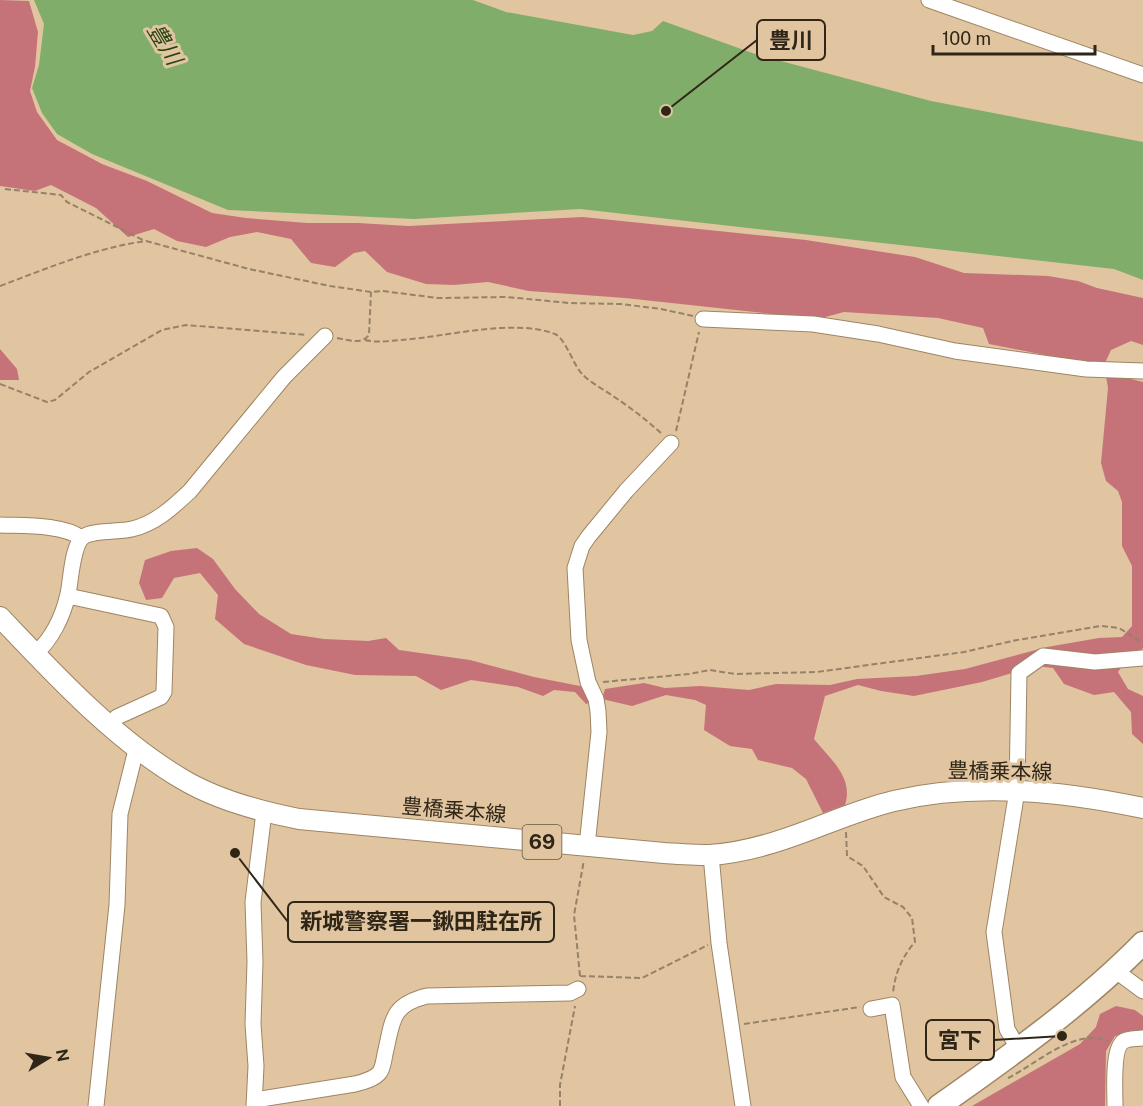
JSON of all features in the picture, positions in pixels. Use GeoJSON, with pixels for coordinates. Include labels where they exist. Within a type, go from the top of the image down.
{"type":"FeatureCollection","features":[{"type":"Feature","properties":{"kind":"highway"},"geometry":{"type":"LineString","coordinates":[[939,1106],[1018,1050],[1116,971],[1143,944]]}},
{"type":"Feature","properties":{"kind":"main road","name":"豊橋乗本線"},"geometry":{"type":"LineString","coordinates":[[0,617],[35,654],[136,750],[183,780],[222,798],[264,812],[299,819],[664,854],[711,855],[771,843],[892,802],[935,793],[972,790],[1017,791],[1109,801],[1143,808]]}},
{"type":"Feature","properties":{"kind":"street"},"geometry":{"type":"LineString","coordinates":[[929,0],[1143,75]]}},
{"type":"Feature","properties":{"kind":"street"},"geometry":{"type":"LineString","coordinates":[[702,319],[813,324],[878,334],[955,351],[1086,369],[1143,371]]}},
{"type":"Feature","properties":{"kind":"street"},"geometry":{"type":"LineString","coordinates":[[35,654],[58,622],[68,596],[75,552],[81,538],[89,534],[134,529],[172,508],[190,491],[284,377],[325,336]]}},
{"type":"Feature","properties":{"kind":"street"},"geometry":{"type":"LineString","coordinates":[[587,846],[599,732],[596,699],[588,682],[579,640],[575,568],[582,546],[626,490],[671,443]]}},
{"type":"Feature","properties":{"kind":"street"},"geometry":{"type":"LineString","coordinates":[[0,525],[55,529],[75,533],[81,538]]}},
{"type":"Feature","properties":{"kind":"street"},"geometry":{"type":"LineString","coordinates":[[68,596],[161,616],[166,627],[164,692],[161,697],[117,717],[109,725]]}},
{"type":"Feature","properties":{"kind":"street"},"geometry":{"type":"LineString","coordinates":[[1018,1050],[1007,1029],[994,932],[1017,791],[1019,673],[1043,656],[1095,662],[1143,658]]}},
{"type":"Feature","properties":{"kind":"street"},"geometry":{"type":"LineString","coordinates":[[96,1106],[117,905],[120,814],[136,750]]}},
{"type":"Feature","properties":{"kind":"street"},"geometry":{"type":"LineString","coordinates":[[264,812],[253,902],[255,962],[253,1024],[256,1066],[254,1103],[355,1084],[379,1074],[395,1015],[402,1005],[414,999],[427,996],[570,993],[579,982]]}},
{"type":"Feature","properties":{"kind":"street"},"geometry":{"type":"LineString","coordinates":[[711,855],[719,943],[743,1106]]}},
{"type":"Feature","properties":{"kind":"street"},"geometry":{"type":"LineString","coordinates":[[1116,971],[1143,991]]}},
{"type":"Feature","properties":{"kind":"street"},"geometry":{"type":"LineString","coordinates":[[871,1009],[892,1005],[903,1077],[921,1106]]}},
{"type":"Feature","properties":{"kind":"street"},"geometry":{"type":"LineString","coordinates":[[1115,1106],[1116,1058],[1119,1045],[1125,1040],[1143,1038]]}},
{"type":"Feature","properties":{"kind":"path"},"geometry":{"type":"LineString","coordinates":[[0,384],[47,402],[55,400],[89,372],[162,330],[174,327],[204,326],[375,342],[431,338],[489,329],[525,328],[554,334],[561,338],[573,363],[584,376],[623,402],[671,443],[675,437],[702,319],[661,309],[621,304],[569,303],[507,297],[438,298],[330,286],[249,269],[146,241],[68,202],[61,195],[5,189]]}},
{"type":"Feature","properties":{"kind":"path"},"geometry":{"type":"LineString","coordinates":[[0,286],[56,263],[130,243],[146,241]]}},
{"type":"Feature","properties":{"kind":"path"},"geometry":{"type":"LineString","coordinates":[[365,340],[371,327],[371,292]]}},
{"type":"Feature","properties":{"kind":"path"},"geometry":{"type":"LineString","coordinates":[[588,682],[645,679],[710,670],[735,674],[817,672],[964,652],[1017,640],[1101,626],[1119,628],[1143,643]]}},
{"type":"Feature","properties":{"kind":"path"},"geometry":{"type":"LineString","coordinates":[[846,818],[847,856],[863,866],[884,897],[903,907],[912,918],[915,942],[902,957],[894,983],[892,1005]]}},
{"type":"Feature","properties":{"kind":"path"},"geometry":{"type":"LineString","coordinates":[[560,1106],[560,1085],[579,982],[574,915],[587,846]]}},
{"type":"Feature","properties":{"kind":"path"},"geometry":{"type":"LineString","coordinates":[[579,982],[642,978],[710,944],[719,943]]}},
{"type":"Feature","properties":{"kind":"path"},"geometry":{"type":"LineString","coordinates":[[731,1026],[868,1006],[871,1009]]}},
{"type":"Feature","properties":{"kind":"path"},"geometry":{"type":"LineString","coordinates":[[990,1070],[1003,1080],[1034,1061],[1088,1037],[1102,1038],[1119,1045]]}},
{"type":"Feature","properties":{"kind":"shaded area"},"geometry":{"type":"Polygon","coordinates":[[[0,0],[29,1],[38,32],[30,91],[37,112],[57,140],[102,164],[147,181],[212,213],[307,223],[408,226],[583,217],[806,240],[915,257],[964,273],[1048,276],[1078,281],[1097,288],[1143,298],[1143,345],[1131,341],[1111,350],[1105,363],[1090,364],[989,344],[983,328],[938,318],[844,312],[818,319],[625,298],[529,291],[488,282],[454,285],[426,284],[387,272],[365,251],[354,253],[335,267],[311,263],[291,239],[257,232],[230,237],[206,247],[177,241],[154,229],[128,237],[96,208],[51,185],[35,191],[0,186],[0,0]]]}},
{"type":"Feature","properties":{"kind":"shaded area"},"geometry":{"type":"Polygon","coordinates":[[[0,349],[17,369],[19,380],[0,380],[0,349]]]}},
{"type":"Feature","properties":{"kind":"shaded area"},"geometry":{"type":"Polygon","coordinates":[[[1106,376],[1119,376],[1143,382],[1143,648],[1130,655],[1118,672],[1128,689],[1143,696],[1143,744],[1132,734],[1131,712],[1114,692],[1094,695],[1064,684],[1053,668],[1036,666],[982,682],[914,696],[858,685],[825,696],[814,739],[839,769],[847,795],[845,805],[823,813],[806,779],[792,768],[758,760],[752,749],[730,746],[704,730],[706,705],[695,700],[666,695],[632,706],[602,699],[605,689],[644,683],[665,688],[700,686],[749,690],[776,684],[830,685],[857,679],[916,676],[965,669],[1047,647],[1099,638],[1122,637],[1132,626],[1132,566],[1122,546],[1122,502],[1118,491],[1106,481],[1101,463],[1108,388],[1106,376]]]}},
{"type":"Feature","properties":{"kind":"shaded area"},"geometry":{"type":"Polygon","coordinates":[[[197,548],[213,559],[235,589],[259,614],[291,634],[324,639],[368,641],[386,638],[399,650],[470,660],[534,677],[585,687],[591,702],[586,704],[575,692],[554,690],[543,696],[518,687],[471,680],[441,690],[416,676],[355,675],[306,665],[244,644],[215,619],[218,595],[200,573],[174,578],[162,598],[146,600],[139,583],[145,560],[171,551],[197,548]]]}},
{"type":"Feature","properties":{"kind":"shaded area"},"geometry":{"type":"Polygon","coordinates":[[[1116,1006],[1135,1010],[1143,1016],[1143,1032],[1115,1036],[1106,1051],[1105,1106],[972,1106],[1080,1044],[1096,1027],[1100,1014],[1116,1006]]]}},
{"type":"Feature","properties":{"kind":"water"},"geometry":{"type":"Polygon","coordinates":[[[34,0],[473,0],[506,12],[633,35],[652,31],[663,21],[758,55],[931,101],[1143,142],[1143,280],[1114,269],[580,209],[414,219],[228,210],[92,154],[57,134],[42,113],[32,88],[39,65],[44,24],[34,0]]]}},
{"type":"Feature","properties":{"kind":"place","name":"豊川"},"geometry":{"type":"Point","coordinates":[666,111]}},
{"type":"Feature","properties":{"kind":"place","name":"新城警察署一鍬田駐在所"},"geometry":{"type":"Point","coordinates":[235,853]}},
{"type":"Feature","properties":{"kind":"place","name":"宮下"},"geometry":{"type":"Point","coordinates":[1062,1036]}}]}
